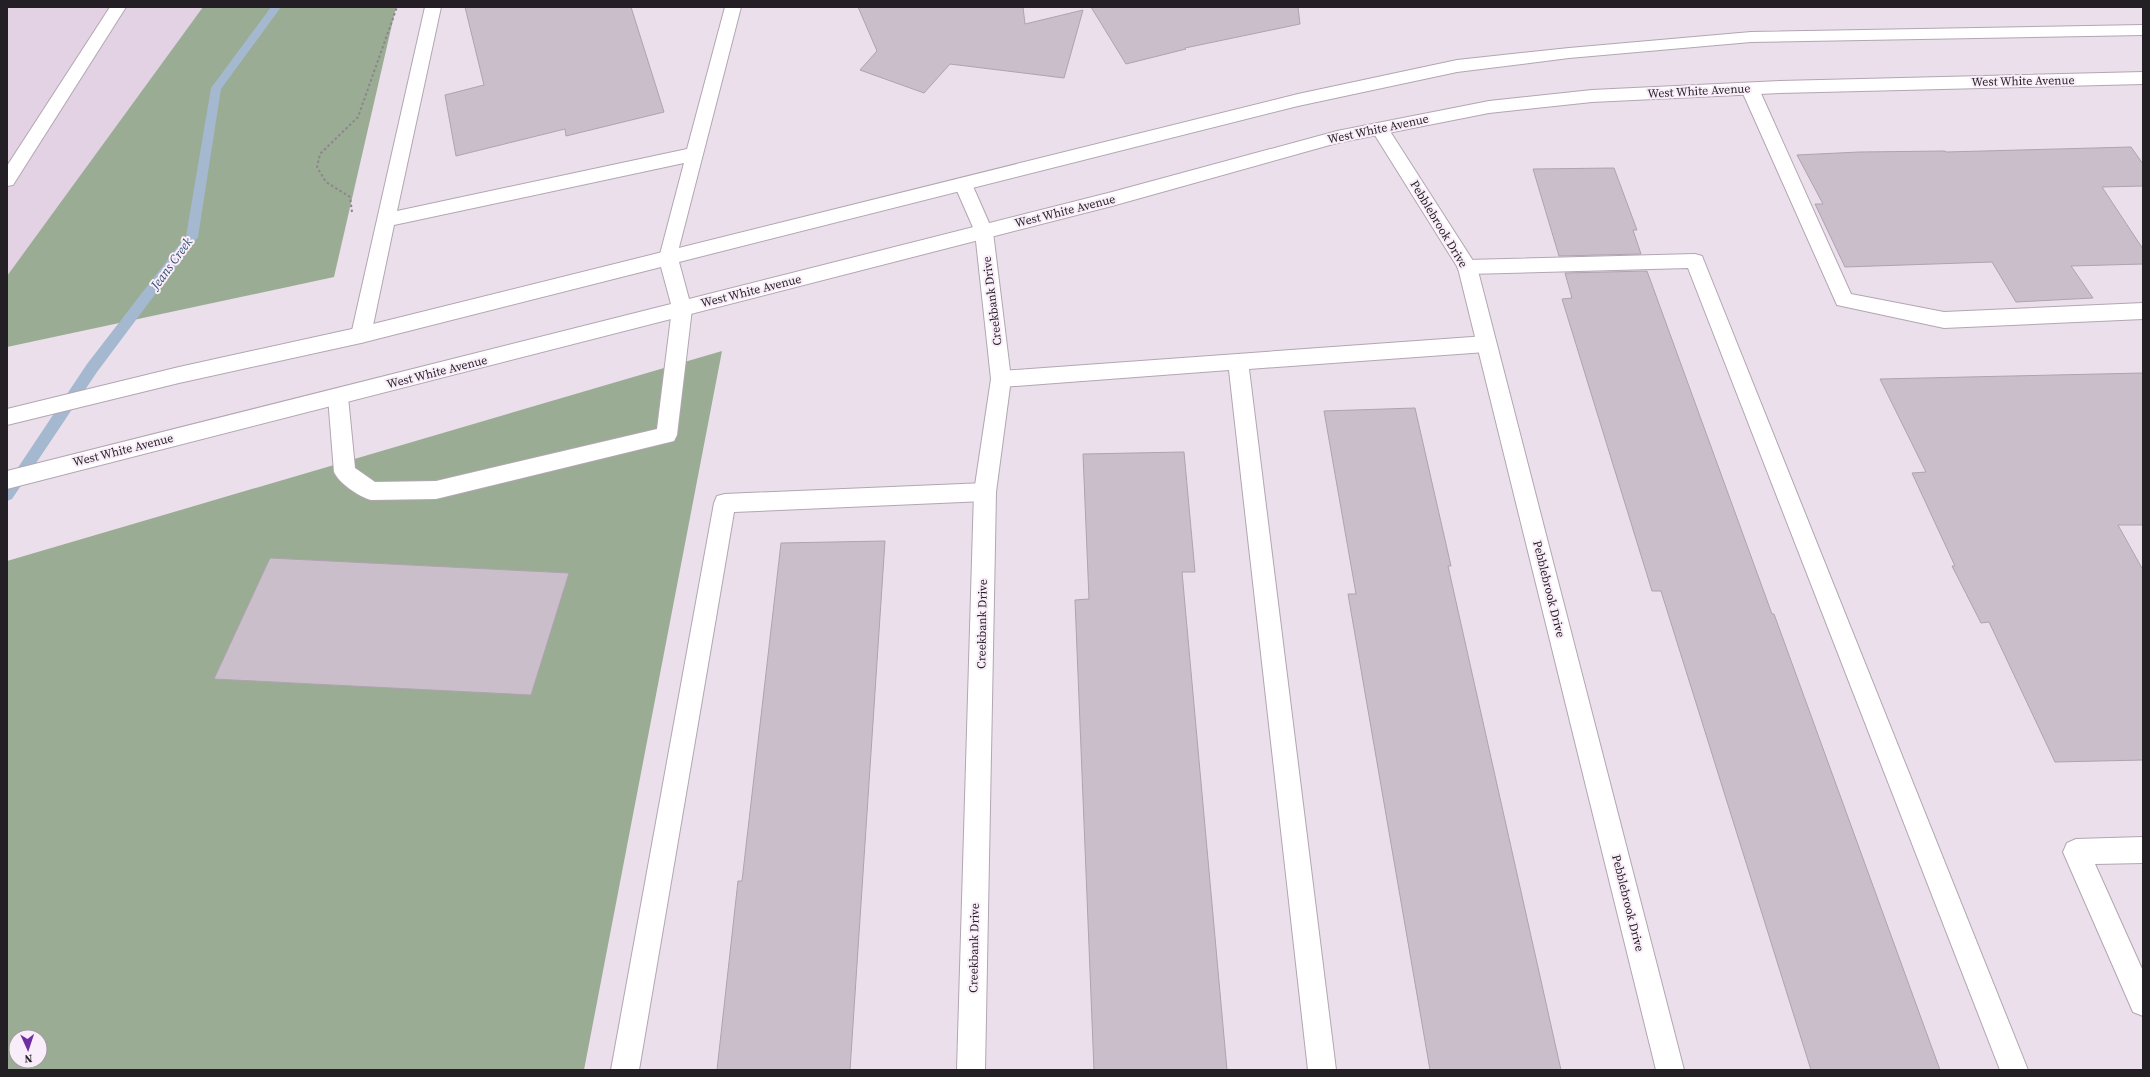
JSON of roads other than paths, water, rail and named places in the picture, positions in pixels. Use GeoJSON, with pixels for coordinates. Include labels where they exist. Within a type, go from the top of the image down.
{"type":"FeatureCollection","features":[{"type":"Feature","properties":{"kind":"main road"},"geometry":{"type":"LineString","coordinates":[[7,180],[118,7]]}},
{"type":"Feature","properties":{"kind":"main road"},"geometry":{"type":"LineString","coordinates":[[361,335],[433,7]]}},
{"type":"Feature","properties":{"kind":"main road"},"geometry":{"type":"LineString","coordinates":[[338,397],[344,472],[371,491],[436,490],[667,435],[682,309],[668,258],[733,7]]}},
{"type":"Feature","properties":{"kind":"main road"},"geometry":{"type":"LineString","coordinates":[[7,417],[179,374],[361,335],[1298,100],[1458,66],[1569,53],[1751,38],[2143,30]]}},
{"type":"Feature","properties":{"kind":"main road","name":"West White Avenue"},"geometry":{"type":"LineString","coordinates":[[7,480],[984,232],[1119,197],[1337,137],[1488,107],[1592,96],[1750,89],[2143,78]]}},
{"type":"Feature","properties":{"kind":"main road"},"geometry":{"type":"LineString","coordinates":[[1750,89],[1844,300],[1944,320],[2143,311]]}},
{"type":"Feature","properties":{"kind":"main road","name":"Pebblebrook Drive"},"geometry":{"type":"LineString","coordinates":[[1380,129],[1466,266],[1670,1070]]}},
{"type":"Feature","properties":{"kind":"main road"},"geometry":{"type":"LineString","coordinates":[[386,220],[696,154]]}},
{"type":"Feature","properties":{"kind":"main road","name":"Creekbank Drive"},"geometry":{"type":"LineString","coordinates":[[963,184],[984,232],[1001,380],[985,492],[971,1070]]}},
{"type":"Feature","properties":{"kind":"main road"},"geometry":{"type":"LineString","coordinates":[[1466,266],[1695,262],[2014,1070]]}},
{"type":"Feature","properties":{"kind":"main road"},"geometry":{"type":"LineString","coordinates":[[1001,380],[1486,344]]}},
{"type":"Feature","properties":{"kind":"main road"},"geometry":{"type":"LineString","coordinates":[[1238,362],[1322,1070]]}},
{"type":"Feature","properties":{"kind":"main road"},"geometry":{"type":"LineString","coordinates":[[625,1070],[725,502],[985,492]]}},
{"type":"Feature","properties":{"kind":"main road"},"geometry":{"type":"LineString","coordinates":[[2143,850],[2076,852],[2143,1002]]}},
{"type":"Feature","properties":{"kind":"waterway","name":"Jeans Creek"},"geometry":{"type":"LineString","coordinates":[[7,495],[92,368],[192,237],[216,88],[276,7]]}}]}
